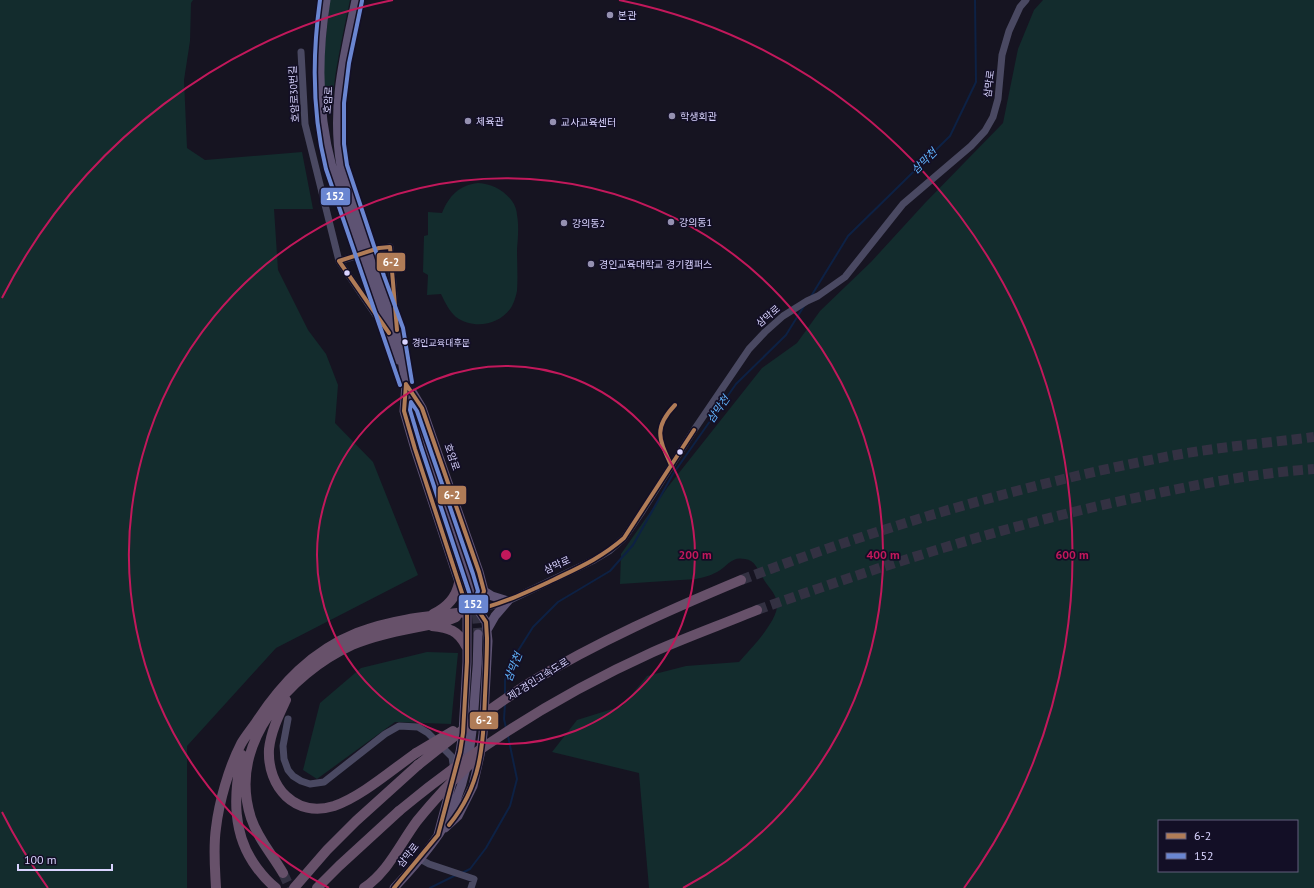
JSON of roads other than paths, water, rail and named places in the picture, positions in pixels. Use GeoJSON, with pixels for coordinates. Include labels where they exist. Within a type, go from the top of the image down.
{"type":"FeatureCollection","features":[{"type":"Feature","properties":{"kind":"highway","name":"제2경인고속도로"},"geometry":{"type":"LineString","coordinates":[[294,888],[327,850],[356,821],[418,765],[493,708],[529,683],[603,642],[688,602],[741,580]]}},
{"type":"Feature","properties":{"kind":"highway"},"geometry":{"type":"LineString","coordinates":[[283,873],[256,831],[247,802],[246,777],[249,757],[254,741],[266,720],[275,706],[314,668],[339,652],[424,621],[446,606],[456,593],[458,583]]}},
{"type":"Feature","properties":{"kind":"highway"},"geometry":{"type":"LineString","coordinates":[[317,888],[399,811],[443,776],[499,736],[569,695],[624,666],[654,652],[757,610]]}},
{"type":"Feature","properties":{"kind":"highway"},"geometry":{"type":"LineString","coordinates":[[216,888],[214,842],[219,807],[225,786],[241,744],[281,688],[303,667],[321,653],[342,640],[366,630],[387,624],[446,621],[467,612]]}},
{"type":"Feature","properties":{"kind":"highway"},"geometry":{"type":"LineString","coordinates":[[424,621],[454,631],[462,639],[466,646]]}},
{"type":"Feature","properties":{"kind":"highway"},"geometry":{"type":"LineString","coordinates":[[290,691],[277,718],[272,733],[269,750],[270,764],[273,777],[279,789],[297,804],[310,808],[326,808],[350,800],[416,753],[493,708]]}},
{"type":"Feature","properties":{"kind":"highway"},"geometry":{"type":"LineString","coordinates":[[253,726],[245,742],[237,779],[236,802],[241,840],[264,878],[276,888]]}},
{"type":"Feature","properties":{"kind":"highway"},"geometry":{"type":"LineString","coordinates":[[364,888],[387,866],[417,822],[438,798],[460,774],[485,752],[499,736]]}},
{"type":"Feature","properties":{"kind":"main road","name":"호암로"},"geometry":{"type":"LineString","coordinates":[[326,0],[319,56],[319,87],[322,122],[327,148],[332,167],[393,332]]}},
{"type":"Feature","properties":{"kind":"main road","name":"호암로"},"geometry":{"type":"LineString","coordinates":[[356,0],[338,92],[338,148],[341,166],[378,278],[406,384],[470,586]]}},
{"type":"Feature","properties":{"kind":"main road","name":"호암로"},"geometry":{"type":"LineString","coordinates":[[406,384],[404,411],[414,449],[458,583],[463,594],[467,612]]}},
{"type":"Feature","properties":{"kind":"main road","name":"호암로"},"geometry":{"type":"LineString","coordinates":[[406,384],[422,408],[437,447],[484,591]]}},
{"type":"Feature","properties":{"kind":"main road"},"geometry":{"type":"LineString","coordinates":[[484,591],[492,596],[508,601],[495,616],[487,630]]}},
{"type":"Feature","properties":{"kind":"main road"},"geometry":{"type":"LineString","coordinates":[[463,594],[475,594],[484,591]]}},
{"type":"Feature","properties":{"kind":"main road"},"geometry":{"type":"LineString","coordinates":[[478,610],[484,591]]}},
{"type":"Feature","properties":{"kind":"main road","name":"삼막로"},"geometry":{"type":"LineString","coordinates":[[394,888],[438,835],[458,816],[473,786],[483,734],[488,641],[486,622],[478,610],[467,612],[467,662],[463,733],[454,777],[444,808],[438,835]]}},
{"type":"Feature","properties":{"kind":"main road"},"geometry":{"type":"LineString","coordinates":[[466,633],[476,631],[481,633],[488,641]]}},
{"type":"Feature","properties":{"kind":"main road","name":"삼막로"},"geometry":{"type":"LineString","coordinates":[[438,835],[451,812],[463,784],[470,754],[473,733],[478,634]]}},
{"type":"Feature","properties":{"kind":"street","name":"삼막로"},"geometry":{"type":"LineString","coordinates":[[478,610],[508,601],[594,560],[609,551],[624,538],[642,513],[698,424],[749,349],[783,316],[818,296],[844,277],[903,204],[971,146],[985,131],[993,117],[998,100],[1002,55],[1020,7],[1026,0]]}},
{"type":"Feature","properties":{"kind":"street","name":"호암로30번길"},"geometry":{"type":"LineString","coordinates":[[301,52],[305,124],[339,261]]}},
{"type":"Feature","properties":{"kind":"street"},"geometry":{"type":"LineString","coordinates":[[374,250],[390,247],[393,332]]}},
{"type":"Feature","properties":{"kind":"street"},"geometry":{"type":"LineString","coordinates":[[354,257],[339,261],[393,332]]}},
{"type":"Feature","properties":{"kind":"street"},"geometry":{"type":"LineString","coordinates":[[288,719],[283,746],[284,760],[288,770],[293,776],[301,781],[310,784],[324,782],[385,734],[400,726],[418,727],[428,733],[452,757],[454,777]]}},
{"type":"Feature","properties":{"kind":"street"},"geometry":{"type":"LineString","coordinates":[[420,858],[429,864],[474,879],[471,888]]}},
{"type":"Feature","properties":{"kind":"waterway","name":"삼막천"},"geometry":{"type":"LineString","coordinates":[[810,298],[848,236],[950,136],[976,82],[975,0]]}},
{"type":"Feature","properties":{"kind":"waterway","name":"삼막천"},"geometry":{"type":"LineString","coordinates":[[505,696],[505,680],[516,654],[533,627],[558,602],[610,571],[633,545],[673,474],[736,384],[786,335],[804,306]]}},
{"type":"Feature","properties":{"kind":"waterway","name":"삼막천"},"geometry":{"type":"LineString","coordinates":[[505,704],[504,719],[506,728]]}},
{"type":"Feature","properties":{"kind":"waterway","name":"삼막천"},"geometry":{"type":"LineString","coordinates":[[462,873],[470,869],[486,848],[510,806],[517,779],[508,736]]}},
{"type":"Feature","properties":{"kind":"waterway","name":"삼막천"},"geometry":{"type":"LineString","coordinates":[[430,888],[456,875]]}},
{"type":"Feature","properties":{"kind":"tunnel"},"geometry":{"type":"LineString","coordinates":[[741,580],[846,542],[899,525],[1061,480],[1170,456],[1314,437]]}},
{"type":"Feature","properties":{"kind":"tunnel"},"geometry":{"type":"LineString","coordinates":[[757,610],[854,576],[952,545],[1050,518],[1099,506],[1211,483],[1272,473],[1314,469]]}},
{"type":"Feature","properties":{"kind":"tunnel"},"geometry":{"type":"LineString","coordinates":[[471,588],[476,610],[478,634]]}},
{"type":"Feature","properties":{"kind":"tunnel"},"geometry":{"type":"LineString","coordinates":[[283,873],[290,888]]}},
{"type":"Feature","properties":{"kind":"place","name":"본관"},"geometry":{"type":"Point","coordinates":[610,15]}},
{"type":"Feature","properties":{"kind":"place","name":"학생회관"},"geometry":{"type":"Point","coordinates":[672,116]}},
{"type":"Feature","properties":{"kind":"place","name":"체육관"},"geometry":{"type":"Point","coordinates":[468,121]}},
{"type":"Feature","properties":{"kind":"place","name":"교사교육센터"},"geometry":{"type":"Point","coordinates":[553,122]}},
{"type":"Feature","properties":{"kind":"place","name":"강의동1"},"geometry":{"type":"Point","coordinates":[671,222]}},
{"type":"Feature","properties":{"kind":"place","name":"강의동2"},"geometry":{"type":"Point","coordinates":[564,223]}},
{"type":"Feature","properties":{"kind":"place","name":"경인교육대학교 경기캠퍼스"},"geometry":{"type":"Point","coordinates":[591,264]}},
{"type":"Feature","properties":{"kind":"place","name":"경인교육대후문"},"geometry":{"type":"Point","coordinates":[405,342]}}]}
